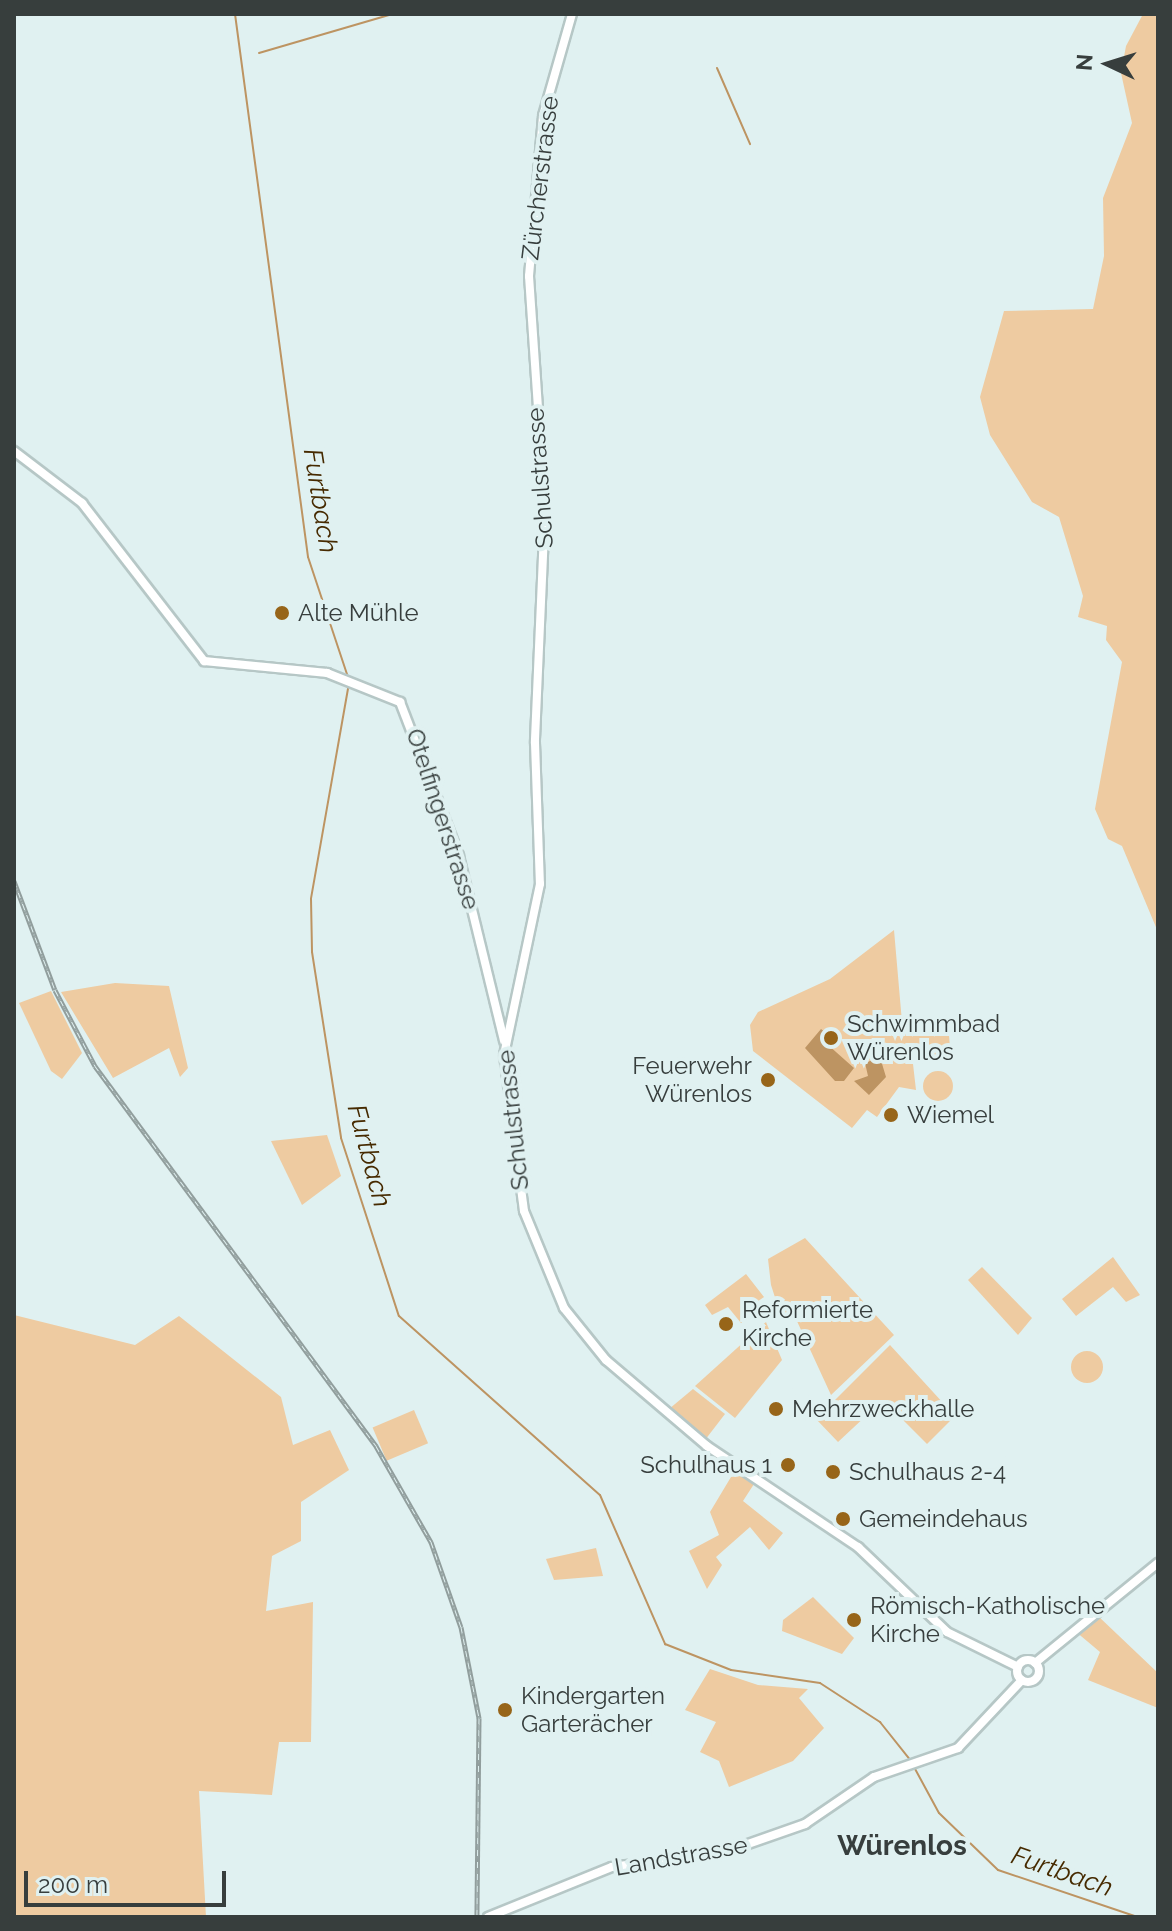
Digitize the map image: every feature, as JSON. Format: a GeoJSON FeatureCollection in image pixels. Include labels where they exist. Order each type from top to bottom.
{"type":"FeatureCollection","features":[{"type":"Feature","properties":{"kind":"street","name":"Zürcherstrasse"},"geometry":{"type":"LineString","coordinates":[[529,345],[541,133],[572,14]]}},
{"type":"Feature","properties":{"kind":"street","name":"Schulstrasse"},"geometry":{"type":"LineString","coordinates":[[529,345],[545,510],[535,735],[540,884],[504,1041],[511,1145],[526,1219],[547,1276],[589,1342],[707,1446],[858,1547],[947,1632],[1018,1667]]}},
{"type":"Feature","properties":{"kind":"street","name":"Otelfingerstrasse"},"geometry":{"type":"LineString","coordinates":[[14,451],[82,503],[204,661],[343,678],[397,698],[418,735],[468,887],[504,1041]]}},
{"type":"Feature","properties":{"kind":"street"},"geometry":{"type":"LineString","coordinates":[[1022,1680],[1018,1667],[1035,1663],[1158,1563]]}},
{"type":"Feature","properties":{"kind":"street","name":"Landstrasse"},"geometry":{"type":"LineString","coordinates":[[488,1917],[612,1867],[749,1846],[805,1824],[874,1777],[958,1748],[1022,1680],[1036,1679],[1035,1663]]}},
{"type":"Feature","properties":{"kind":"shaded area"},"geometry":{"type":"Polygon","coordinates":[[[1143,14],[1158,14],[1158,932],[1122,846],[1108,839],[1095,809],[1122,662],[1106,640],[1107,626],[1078,617],[1083,596],[1059,517],[1032,502],[990,435],[980,397],[1004,311],[1093,309],[1104,256],[1103,198],[1132,123],[1121,73],[1126,46],[1143,14]]]}},
{"type":"Feature","properties":{"kind":"shaded area","name":"Schwimmbad Würenlos"},"geometry":{"type":"Polygon","coordinates":[[[894,930],[902,1022],[948,1023],[951,1060],[913,1064],[916,1090],[899,1087],[877,1117],[867,1110],[852,1128],[753,1051],[750,1025],[758,1012],[830,979],[894,930]]]}},
{"type":"Feature","properties":{"kind":"shaded area"},"geometry":{"type":"Polygon","coordinates":[[[115,983],[169,986],[188,1068],[180,1077],[169,1048],[113,1078],[61,992],[115,983]]]}},
{"type":"Feature","properties":{"kind":"shaded area"},"geometry":{"type":"Polygon","coordinates":[[[51,991],[82,1053],[62,1079],[51,1071],[19,1003],[51,991]]]}},
{"type":"Feature","properties":{"kind":"shaded area"},"geometry":{"type":"Polygon","coordinates":[[[821,1029],[831,1037],[827,1044],[854,1068],[844,1081],[835,1081],[805,1048],[821,1029]]]}},
{"type":"Feature","properties":{"kind":"shaded area"},"geometry":{"type":"Polygon","coordinates":[[[880,1057],[886,1077],[869,1095],[854,1081],[868,1076],[865,1063],[880,1057]]]}},
{"type":"Feature","properties":{"kind":"shaded area"},"geometry":{"type":"Polygon","coordinates":[[[938,1071],[948,1076],[953,1086],[948,1096],[938,1101],[928,1096],[923,1086],[928,1076],[938,1071]]]}},
{"type":"Feature","properties":{"kind":"shaded area"},"geometry":{"type":"Polygon","coordinates":[[[327,1135],[341,1176],[302,1205],[271,1141],[327,1135]]]}},
{"type":"Feature","properties":{"kind":"shaded area"},"geometry":{"type":"Polygon","coordinates":[[[805,1238],[894,1335],[831,1395],[796,1319],[781,1316],[771,1285],[768,1259],[805,1238]]]}},
{"type":"Feature","properties":{"kind":"shaded area"},"geometry":{"type":"Polygon","coordinates":[[[1113,1257],[1140,1295],[1126,1302],[1113,1287],[1076,1316],[1062,1299],[1113,1257]]]}},
{"type":"Feature","properties":{"kind":"shaded area"},"geometry":{"type":"Polygon","coordinates":[[[982,1267],[1032,1318],[1018,1335],[968,1280],[982,1267]]]}},
{"type":"Feature","properties":{"kind":"shaded area"},"geometry":{"type":"Polygon","coordinates":[[[746,1274],[764,1297],[751,1306],[755,1312],[741,1323],[728,1307],[712,1315],[705,1305],[746,1274]]]}},
{"type":"Feature","properties":{"kind":"shaded area"},"geometry":{"type":"Polygon","coordinates":[[[14,1315],[135,1345],[179,1316],[281,1397],[293,1445],[330,1430],[349,1470],[301,1502],[301,1541],[272,1556],[266,1611],[313,1602],[311,1742],[279,1742],[272,1795],[199,1791],[206,1917],[14,1917],[14,1315]]]}},
{"type":"Feature","properties":{"kind":"shaded area"},"geometry":{"type":"Polygon","coordinates":[[[766,1322],[782,1360],[735,1418],[695,1386],[766,1322]]]}},
{"type":"Feature","properties":{"kind":"shaded area"},"geometry":{"type":"Polygon","coordinates":[[[890,1345],[955,1416],[927,1444],[883,1400],[838,1442],[816,1419],[890,1345]]]}},
{"type":"Feature","properties":{"kind":"shaded area"},"geometry":{"type":"Polygon","coordinates":[[[1087,1351],[1098,1356],[1103,1367],[1098,1378],[1087,1383],[1076,1378],[1071,1367],[1076,1356],[1087,1351]]]}},
{"type":"Feature","properties":{"kind":"shaded area"},"geometry":{"type":"Polygon","coordinates":[[[693,1389],[725,1414],[705,1440],[669,1409],[693,1389]]]}},
{"type":"Feature","properties":{"kind":"shaded area"},"geometry":{"type":"Polygon","coordinates":[[[414,1410],[428,1443],[387,1461],[373,1428],[414,1410]]]}},
{"type":"Feature","properties":{"kind":"shaded area"},"geometry":{"type":"Polygon","coordinates":[[[734,1472],[754,1484],[743,1501],[783,1533],[769,1550],[750,1527],[716,1557],[722,1565],[707,1589],[689,1551],[719,1535],[710,1512],[734,1472]]]}},
{"type":"Feature","properties":{"kind":"shaded area"},"geometry":{"type":"Polygon","coordinates":[[[596,1548],[603,1576],[554,1580],[546,1559],[596,1548]]]}},
{"type":"Feature","properties":{"kind":"shaded area"},"geometry":{"type":"Polygon","coordinates":[[[813,1597],[854,1638],[842,1654],[782,1631],[783,1620],[813,1597]]]}},
{"type":"Feature","properties":{"kind":"shaded area"},"geometry":{"type":"Polygon","coordinates":[[[1097,1615],[1158,1673],[1158,1708],[1088,1680],[1100,1652],[1075,1631],[1097,1615]]]}},
{"type":"Feature","properties":{"kind":"shaded area"},"geometry":{"type":"Polygon","coordinates":[[[710,1669],[758,1685],[808,1689],[799,1698],[824,1728],[793,1761],[729,1787],[719,1761],[700,1752],[716,1722],[685,1710],[710,1669]]]}},
{"type":"Feature","properties":{"kind":"waterway","name":"Furtbach"},"geometry":{"type":"LineString","coordinates":[[235,14],[308,557],[348,677]]}},
{"type":"Feature","properties":{"kind":"waterway"},"geometry":{"type":"LineString","coordinates":[[259,53],[392,14]]}},
{"type":"Feature","properties":{"kind":"waterway"},"geometry":{"type":"LineString","coordinates":[[717,68],[750,144]]}},
{"type":"Feature","properties":{"kind":"waterway","name":"Furtbach"},"geometry":{"type":"LineString","coordinates":[[349,683],[311,899],[312,952],[341,1138],[399,1316],[600,1495],[665,1644],[731,1670],[820,1683],[880,1722],[911,1761]]}},
{"type":"Feature","properties":{"kind":"waterway","name":"Furtbach"},"geometry":{"type":"LineString","coordinates":[[914,1767],[939,1813],[998,1870],[1138,1917]]}},
{"type":"Feature","properties":{"kind":"railway"},"geometry":{"type":"LineString","coordinates":[[14,881],[55,990],[95,1066],[376,1446],[431,1542],[461,1627],[479,1718],[477,1917]]}},
{"type":"Feature","properties":{"kind":"place","name":"Alte Mühle"},"geometry":{"type":"Point","coordinates":[282,613]}},
{"type":"Feature","properties":{"kind":"place","name":"Schwimmbad Würenlos"},"geometry":{"type":"Point","coordinates":[831,1038]}},
{"type":"Feature","properties":{"kind":"place","name":"Feuerwehr Würenlos"},"geometry":{"type":"Point","coordinates":[768,1080]}},
{"type":"Feature","properties":{"kind":"place","name":"Wiemel"},"geometry":{"type":"Point","coordinates":[891,1115]}},
{"type":"Feature","properties":{"kind":"place","name":"Reformierte Kirche"},"geometry":{"type":"Point","coordinates":[726,1324]}},
{"type":"Feature","properties":{"kind":"place","name":"Mehrzweckhalle"},"geometry":{"type":"Point","coordinates":[776,1409]}},
{"type":"Feature","properties":{"kind":"place","name":"Schulhaus 1"},"geometry":{"type":"Point","coordinates":[788,1465]}},
{"type":"Feature","properties":{"kind":"place","name":"Schulhaus 2-4"},"geometry":{"type":"Point","coordinates":[833,1472]}},
{"type":"Feature","properties":{"kind":"place","name":"Gemeindehaus"},"geometry":{"type":"Point","coordinates":[843,1519]}},
{"type":"Feature","properties":{"kind":"place","name":"Römisch-Katholische Kirche"},"geometry":{"type":"Point","coordinates":[854,1620]}},
{"type":"Feature","properties":{"kind":"place","name":"Kindergarten Garterächer"},"geometry":{"type":"Point","coordinates":[505,1710]}},
{"type":"Feature","properties":{"kind":"district","name":"Würenlos"},"geometry":{"type":"Point","coordinates":[902,1846]}}]}
